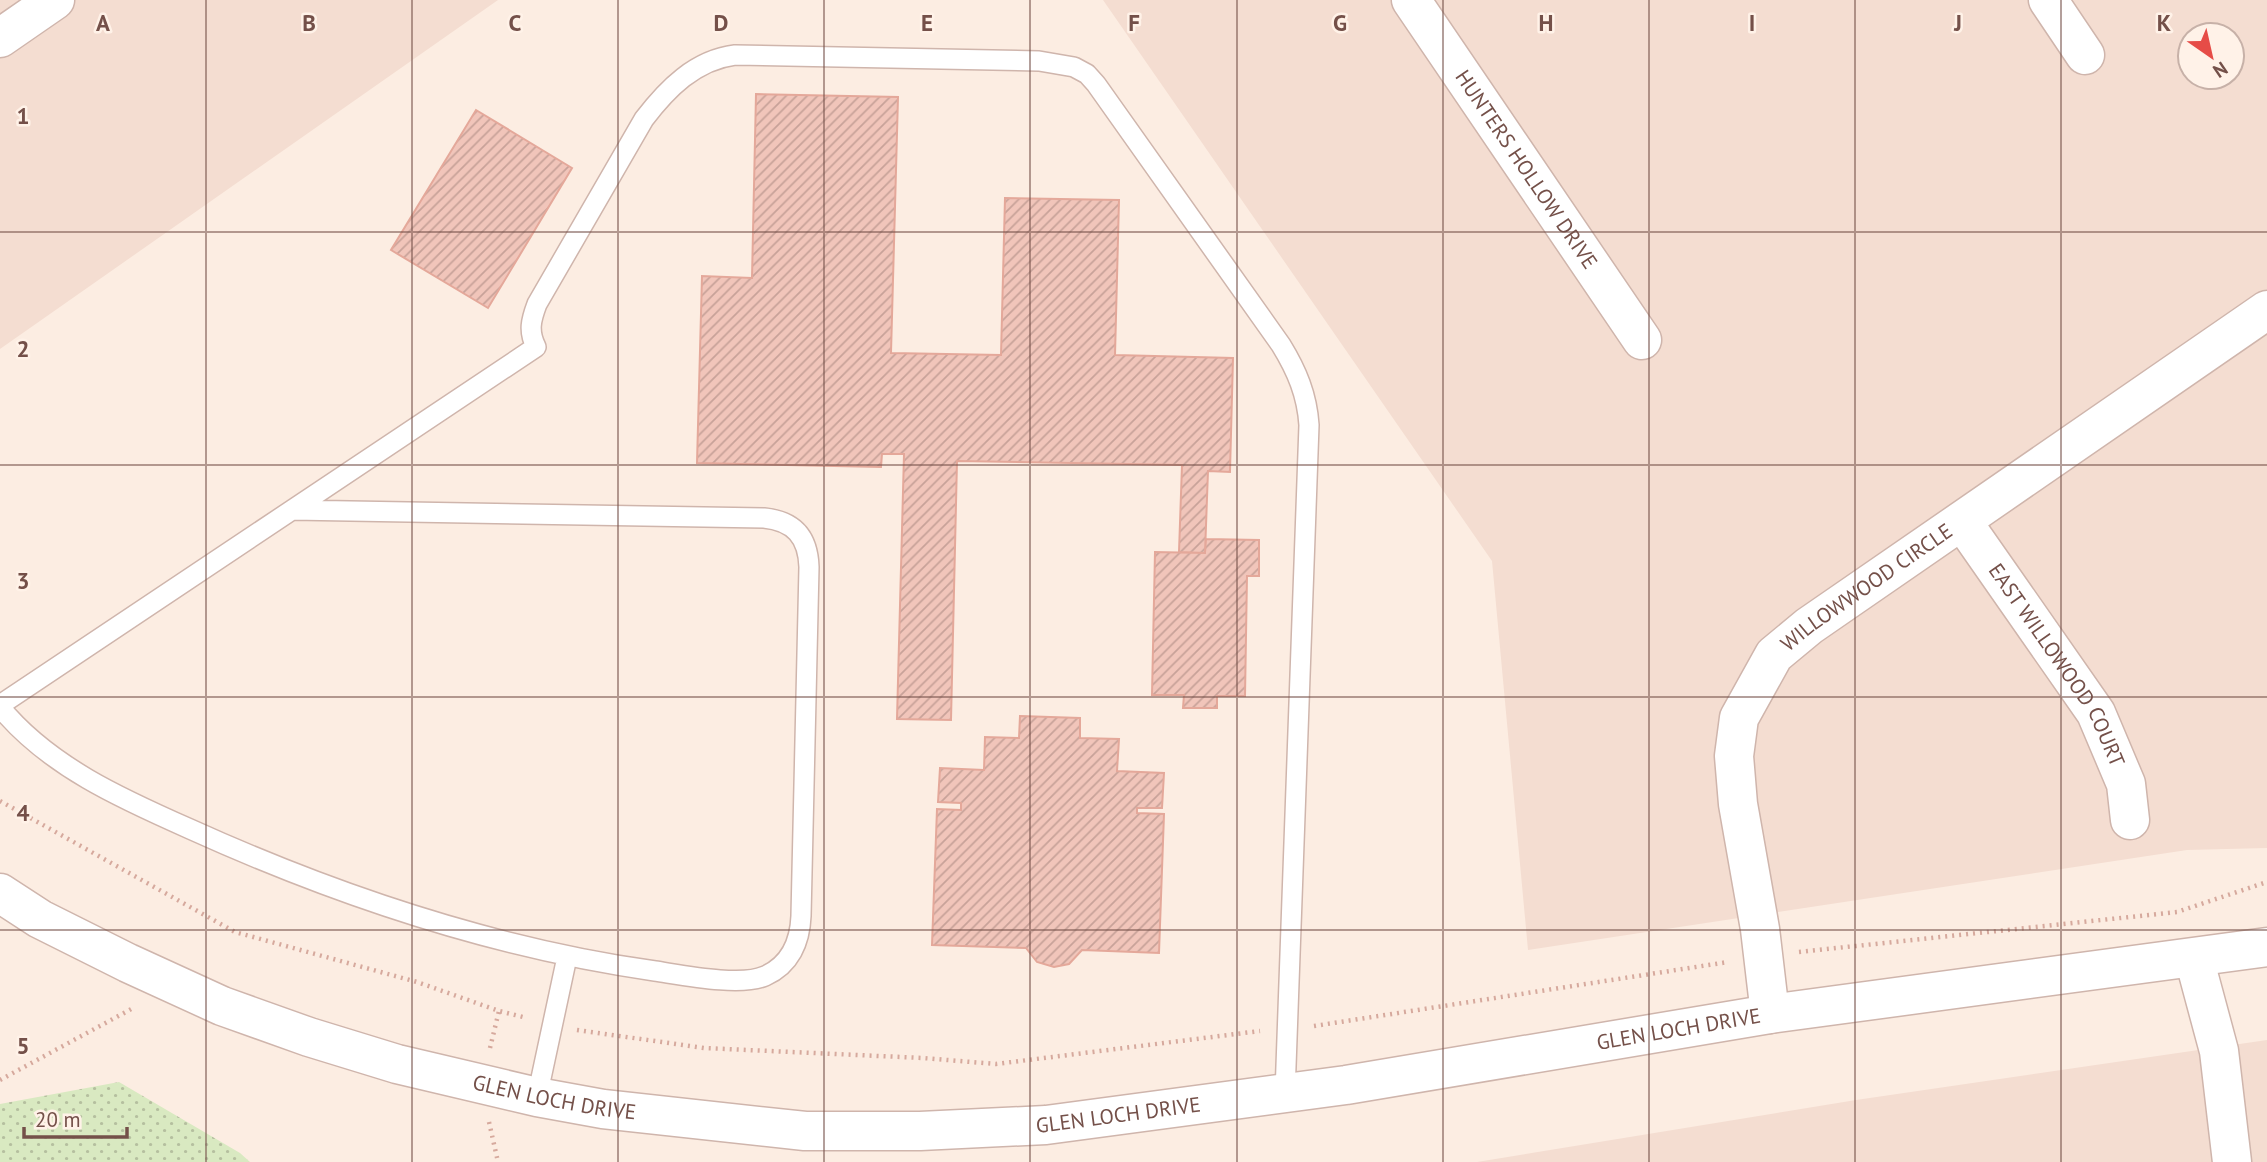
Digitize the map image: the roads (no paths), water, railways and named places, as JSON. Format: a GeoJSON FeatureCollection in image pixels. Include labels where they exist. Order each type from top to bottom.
{"type":"FeatureCollection","features":[{"type":"Feature","properties":{"kind":"street"},"geometry":{"type":"LineString","coordinates":[[0,38],[55,0]]}},
{"type":"Feature","properties":{"kind":"street","name":"HUNTERS HOLLOW DRIVE"},"geometry":{"type":"LineString","coordinates":[[1411,0],[1642,340]]}},
{"type":"Feature","properties":{"kind":"street"},"geometry":{"type":"LineString","coordinates":[[2048,0],[2085,55]]}},
{"type":"Feature","properties":{"kind":"street","name":"WILLOWWOOD CIRCLE"},"geometry":{"type":"LineString","coordinates":[[1770,1014],[1738,804],[1734,756],[1739,718],[1774,655],[1809,626],[2267,310]]}},
{"type":"Feature","properties":{"kind":"street","name":"EAST WILLOWOOD COURT"},"geometry":{"type":"LineString","coordinates":[[1962,521],[2096,713],[2126,784],[2130,820]]}},
{"type":"Feature","properties":{"kind":"street","name":"GLEN LOCH DRIVE"},"geometry":{"type":"LineString","coordinates":[[0,894],[40,919],[222,1006],[397,1064],[537,1097],[603,1109],[805,1131],[920,1131],[1046,1125],[1285,1094],[1770,1014],[2267,947]]}},
{"type":"Feature","properties":{"kind":"street"},"geometry":{"type":"LineString","coordinates":[[2194,958],[2219,1051],[2232,1162]]}},
{"type":"Feature","properties":{"kind":"lane"},"geometry":{"type":"LineString","coordinates":[[292,510],[764,519],[786,523],[807,547],[809,567],[801,929],[798,941],[786,961],[765,976],[742,980],[677,974],[567,957],[415,916],[321,885],[163,817],[95,783],[36,744],[15,726],[0,706],[292,510],[536,347],[530,333],[530,324],[537,304],[644,119],[674,84],[691,71],[708,62],[735,55],[1025,60],[1073,67],[1087,74],[1198,225],[1281,345],[1305,393],[1309,425],[1285,1094]]}},
{"type":"Feature","properties":{"kind":"lane"},"geometry":{"type":"LineString","coordinates":[[537,1097],[567,957]]}}]}
